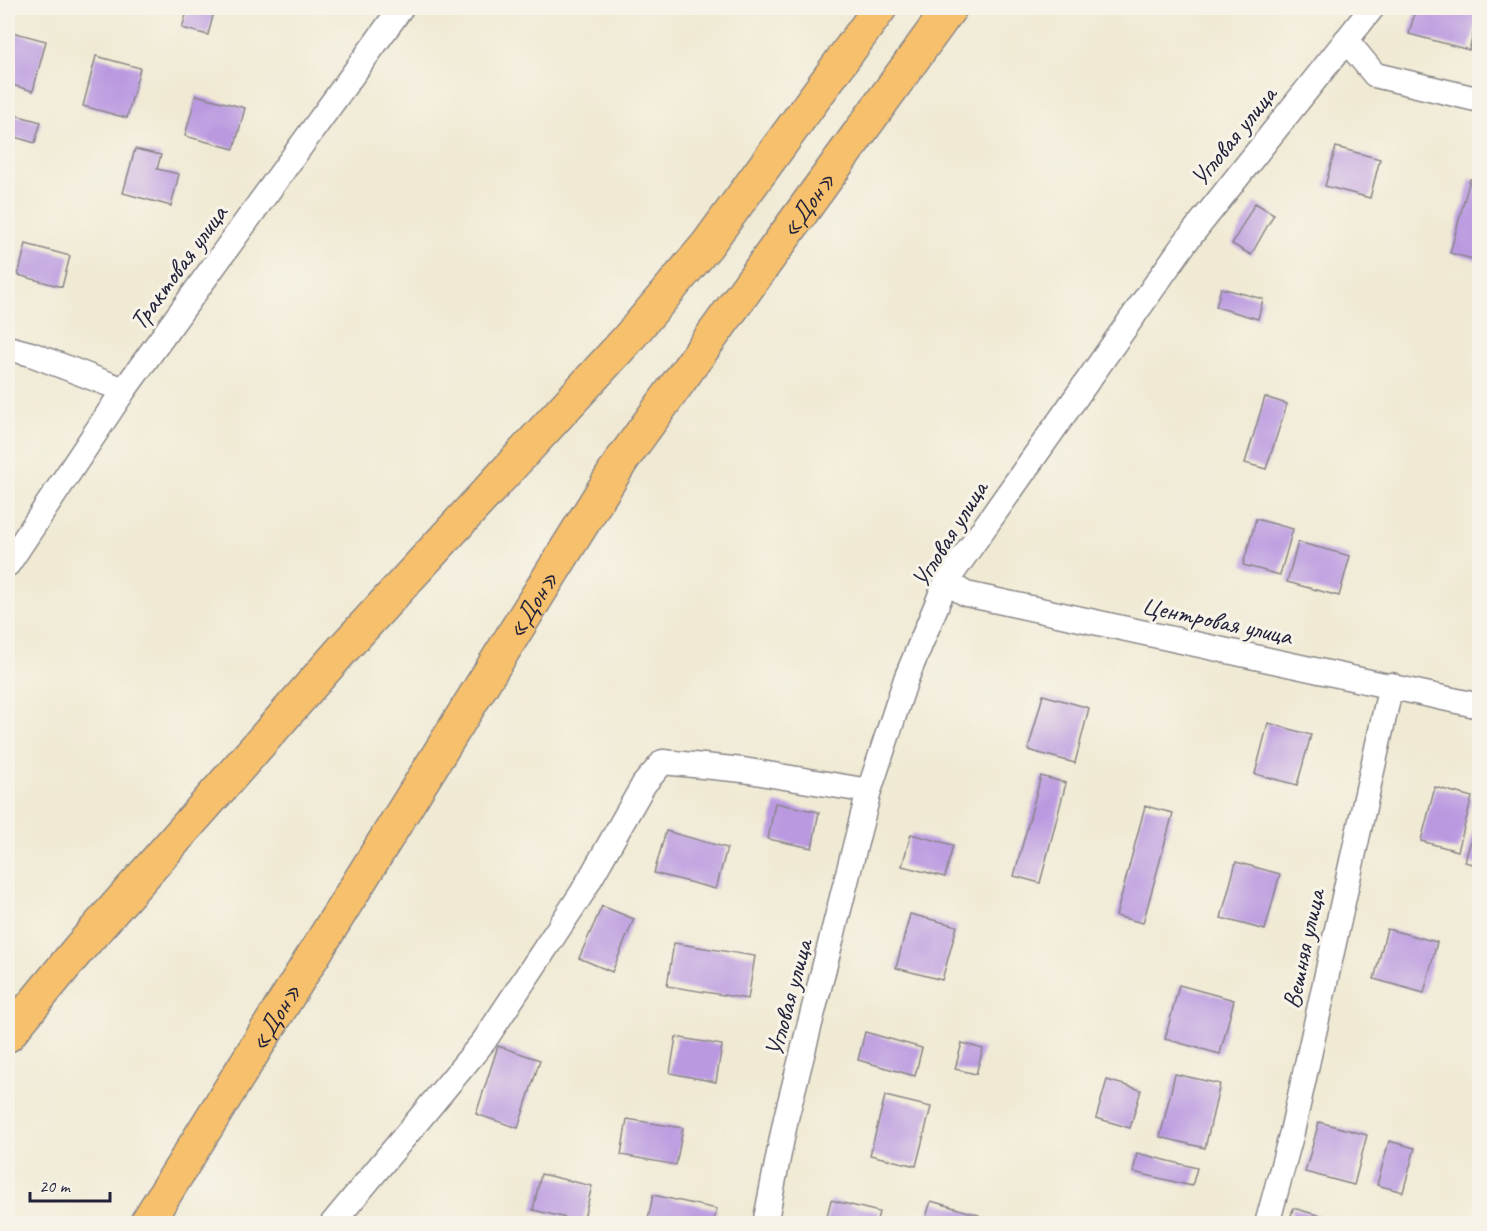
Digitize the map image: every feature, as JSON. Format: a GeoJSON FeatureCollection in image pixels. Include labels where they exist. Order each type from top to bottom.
{"type":"FeatureCollection","features":[{"type":"Feature","properties":{"kind":"highway"},"geometry":{"type":"LineString","coordinates":[[8,1035],[77,951],[343,649],[625,342],[707,245],[880,8]]}},
{"type":"Feature","properties":{"kind":"highway","name":"«Дон»"},"geometry":{"type":"LineString","coordinates":[[146,1224],[622,460],[950,8]]}},
{"type":"Feature","properties":{"kind":"street","name":"Трактовая улица"},"geometry":{"type":"LineString","coordinates":[[8,564],[124,390],[401,8]]}},
{"type":"Feature","properties":{"kind":"street","name":"Угловая улица"},"geometry":{"type":"LineString","coordinates":[[765,1224],[786,1118],[869,791],[906,679],[946,582],[1184,244],[1372,8]]}},
{"type":"Feature","properties":{"kind":"street"},"geometry":{"type":"LineString","coordinates":[[1346,40],[1375,75],[1479,100]]}},
{"type":"Feature","properties":{"kind":"street"},"geometry":{"type":"LineString","coordinates":[[8,348],[31,354],[124,390]]}},
{"type":"Feature","properties":{"kind":"street","name":"Центровая улица"},"geometry":{"type":"LineString","coordinates":[[946,582],[966,594],[1479,706]]}},
{"type":"Feature","properties":{"kind":"street","name":"Вешняя улица"},"geometry":{"type":"LineString","coordinates":[[1267,1224],[1292,1132],[1390,685]]}},
{"type":"Feature","properties":{"kind":"street"},"geometry":{"type":"LineString","coordinates":[[332,1224],[484,1041],[582,893],[644,784],[663,762],[743,770],[869,791]]}},
{"type":"Feature","properties":{"kind":"building"},"geometry":{"type":"Polygon","coordinates":[[[177,8],[215,8],[208,35],[182,28],[187,12],[177,8]]]}},
{"type":"Feature","properties":{"kind":"building"},"geometry":{"type":"Polygon","coordinates":[[[1416,8],[1480,8],[1469,50],[1409,34],[1416,8]]]}},
{"type":"Feature","properties":{"kind":"building"},"geometry":{"type":"Polygon","coordinates":[[[8,31],[46,41],[33,91],[8,84],[8,31]]]}},
{"type":"Feature","properties":{"kind":"building"},"geometry":{"type":"Polygon","coordinates":[[[96,56],[140,68],[127,118],[83,106],[96,56]]]}},
{"type":"Feature","properties":{"kind":"building"},"geometry":{"type":"Polygon","coordinates":[[[196,95],[245,108],[234,149],[185,136],[196,95]]]}},
{"type":"Feature","properties":{"kind":"building"},"geometry":{"type":"Polygon","coordinates":[[[8,113],[41,122],[35,143],[8,135],[8,113]]]}},
{"type":"Feature","properties":{"kind":"building"},"geometry":{"type":"Polygon","coordinates":[[[1336,147],[1380,159],[1370,198],[1325,186],[1336,147]]]}},
{"type":"Feature","properties":{"kind":"building"},"geometry":{"type":"Polygon","coordinates":[[[135,149],[161,155],[157,169],[179,174],[171,206],[123,193],[135,149]]]}},
{"type":"Feature","properties":{"kind":"building"},"geometry":{"type":"Polygon","coordinates":[[[1470,179],[1480,181],[1480,261],[1450,253],[1470,179]]]}},
{"type":"Feature","properties":{"kind":"building"},"geometry":{"type":"Polygon","coordinates":[[[1255,203],[1274,214],[1251,255],[1232,244],[1255,203]]]}},
{"type":"Feature","properties":{"kind":"building"},"geometry":{"type":"Polygon","coordinates":[[[26,244],[70,256],[62,287],[18,275],[26,244]]]}},
{"type":"Feature","properties":{"kind":"building"},"geometry":{"type":"Polygon","coordinates":[[[1221,288],[1263,299],[1258,319],[1216,307],[1221,288]]]}},
{"type":"Feature","properties":{"kind":"building"},"geometry":{"type":"Polygon","coordinates":[[[1265,397],[1287,404],[1266,469],[1245,463],[1265,397]]]}},
{"type":"Feature","properties":{"kind":"building"},"geometry":{"type":"Polygon","coordinates":[[[1256,519],[1293,529],[1280,575],[1243,565],[1256,519]]]}},
{"type":"Feature","properties":{"kind":"building"},"geometry":{"type":"Polygon","coordinates":[[[1298,542],[1350,556],[1339,596],[1287,582],[1298,542]]]}},
{"type":"Feature","properties":{"kind":"building"},"geometry":{"type":"Polygon","coordinates":[[[1043,695],[1089,708],[1075,763],[1028,750],[1043,695]]]}},
{"type":"Feature","properties":{"kind":"building"},"geometry":{"type":"Polygon","coordinates":[[[1268,723],[1311,735],[1297,785],[1255,774],[1268,723]]]}},
{"type":"Feature","properties":{"kind":"building"},"geometry":{"type":"Polygon","coordinates":[[[1041,776],[1066,783],[1040,883],[1014,876],[1041,776]]]}},
{"type":"Feature","properties":{"kind":"building"},"geometry":{"type":"Polygon","coordinates":[[[1435,787],[1472,797],[1458,851],[1421,841],[1435,787]]]}},
{"type":"Feature","properties":{"kind":"building"},"geometry":{"type":"Polygon","coordinates":[[[775,803],[819,812],[812,848],[768,839],[775,803]]]}},
{"type":"Feature","properties":{"kind":"building"},"geometry":{"type":"Polygon","coordinates":[[[1145,806],[1173,813],[1143,923],[1116,916],[1145,806]]]}},
{"type":"Feature","properties":{"kind":"building"},"geometry":{"type":"Polygon","coordinates":[[[1477,817],[1480,818],[1480,866],[1465,862],[1477,817]]]}},
{"type":"Feature","properties":{"kind":"building"},"geometry":{"type":"Polygon","coordinates":[[[666,831],[727,848],[716,889],[654,873],[666,831]]]}},
{"type":"Feature","properties":{"kind":"building"},"geometry":{"type":"Polygon","coordinates":[[[911,834],[953,845],[945,877],[902,866],[911,834]]]}},
{"type":"Feature","properties":{"kind":"building"},"geometry":{"type":"Polygon","coordinates":[[[1236,862],[1280,874],[1265,930],[1221,918],[1236,862]]]}},
{"type":"Feature","properties":{"kind":"building"},"geometry":{"type":"Polygon","coordinates":[[[602,906],[634,919],[612,972],[579,958],[602,906]]]}},
{"type":"Feature","properties":{"kind":"building"},"geometry":{"type":"Polygon","coordinates":[[[910,914],[957,926],[942,980],[896,968],[910,914]]]}},
{"type":"Feature","properties":{"kind":"building"},"geometry":{"type":"Polygon","coordinates":[[[1387,929],[1437,942],[1424,993],[1374,979],[1387,929]]]}},
{"type":"Feature","properties":{"kind":"building"},"geometry":{"type":"Polygon","coordinates":[[[674,943],[755,956],[748,999],[667,986],[674,943]]]}},
{"type":"Feature","properties":{"kind":"building"},"geometry":{"type":"Polygon","coordinates":[[[1179,985],[1234,1000],[1220,1054],[1165,1039],[1179,985]]]}},
{"type":"Feature","properties":{"kind":"building"},"geometry":{"type":"Polygon","coordinates":[[[865,1032],[922,1048],[915,1076],[858,1060],[865,1032]]]}},
{"type":"Feature","properties":{"kind":"building"},"geometry":{"type":"Polygon","coordinates":[[[676,1037],[722,1045],[716,1082],[670,1073],[676,1037]]]}},
{"type":"Feature","properties":{"kind":"building"},"geometry":{"type":"Polygon","coordinates":[[[962,1043],[983,1049],[976,1074],[955,1069],[962,1043]]]}},
{"type":"Feature","properties":{"kind":"building"},"geometry":{"type":"Polygon","coordinates":[[[498,1046],[540,1060],[518,1128],[476,1114],[498,1046]]]}},
{"type":"Feature","properties":{"kind":"building"},"geometry":{"type":"Polygon","coordinates":[[[1175,1074],[1220,1084],[1205,1148],[1160,1137],[1175,1074]]]}},
{"type":"Feature","properties":{"kind":"building"},"geometry":{"type":"Polygon","coordinates":[[[1107,1080],[1141,1090],[1130,1128],[1096,1118],[1107,1080]]]}},
{"type":"Feature","properties":{"kind":"building"},"geometry":{"type":"Polygon","coordinates":[[[885,1096],[931,1107],[916,1166],[870,1155],[885,1096]]]}},
{"type":"Feature","properties":{"kind":"building"},"geometry":{"type":"Polygon","coordinates":[[[627,1119],[683,1128],[676,1165],[621,1155],[627,1119]]]}},
{"type":"Feature","properties":{"kind":"building"},"geometry":{"type":"Polygon","coordinates":[[[1319,1122],[1367,1135],[1354,1185],[1305,1172],[1319,1122]]]}},
{"type":"Feature","properties":{"kind":"building"},"geometry":{"type":"Polygon","coordinates":[[[1389,1141],[1415,1148],[1403,1192],[1377,1185],[1389,1141]]]}},
{"type":"Feature","properties":{"kind":"building"},"geometry":{"type":"Polygon","coordinates":[[[1137,1153],[1197,1168],[1192,1186],[1133,1172],[1137,1153]]]}},
{"type":"Feature","properties":{"kind":"building"},"geometry":{"type":"Polygon","coordinates":[[[541,1174],[592,1186],[583,1222],[533,1210],[541,1174]]]}},
{"type":"Feature","properties":{"kind":"building"},"geometry":{"type":"Polygon","coordinates":[[[653,1195],[717,1209],[713,1224],[647,1224],[653,1195]]]}},
{"type":"Feature","properties":{"kind":"building"},"geometry":{"type":"Polygon","coordinates":[[[831,1200],[879,1212],[876,1224],[825,1224],[831,1200]]]}},
{"type":"Feature","properties":{"kind":"building"},"geometry":{"type":"Polygon","coordinates":[[[931,1201],[979,1215],[977,1224],[924,1224],[931,1201]]]}},
{"type":"Feature","properties":{"kind":"building"},"geometry":{"type":"Polygon","coordinates":[[[1293,1208],[1346,1223],[1346,1224],[1289,1224],[1293,1208]]]}}]}
